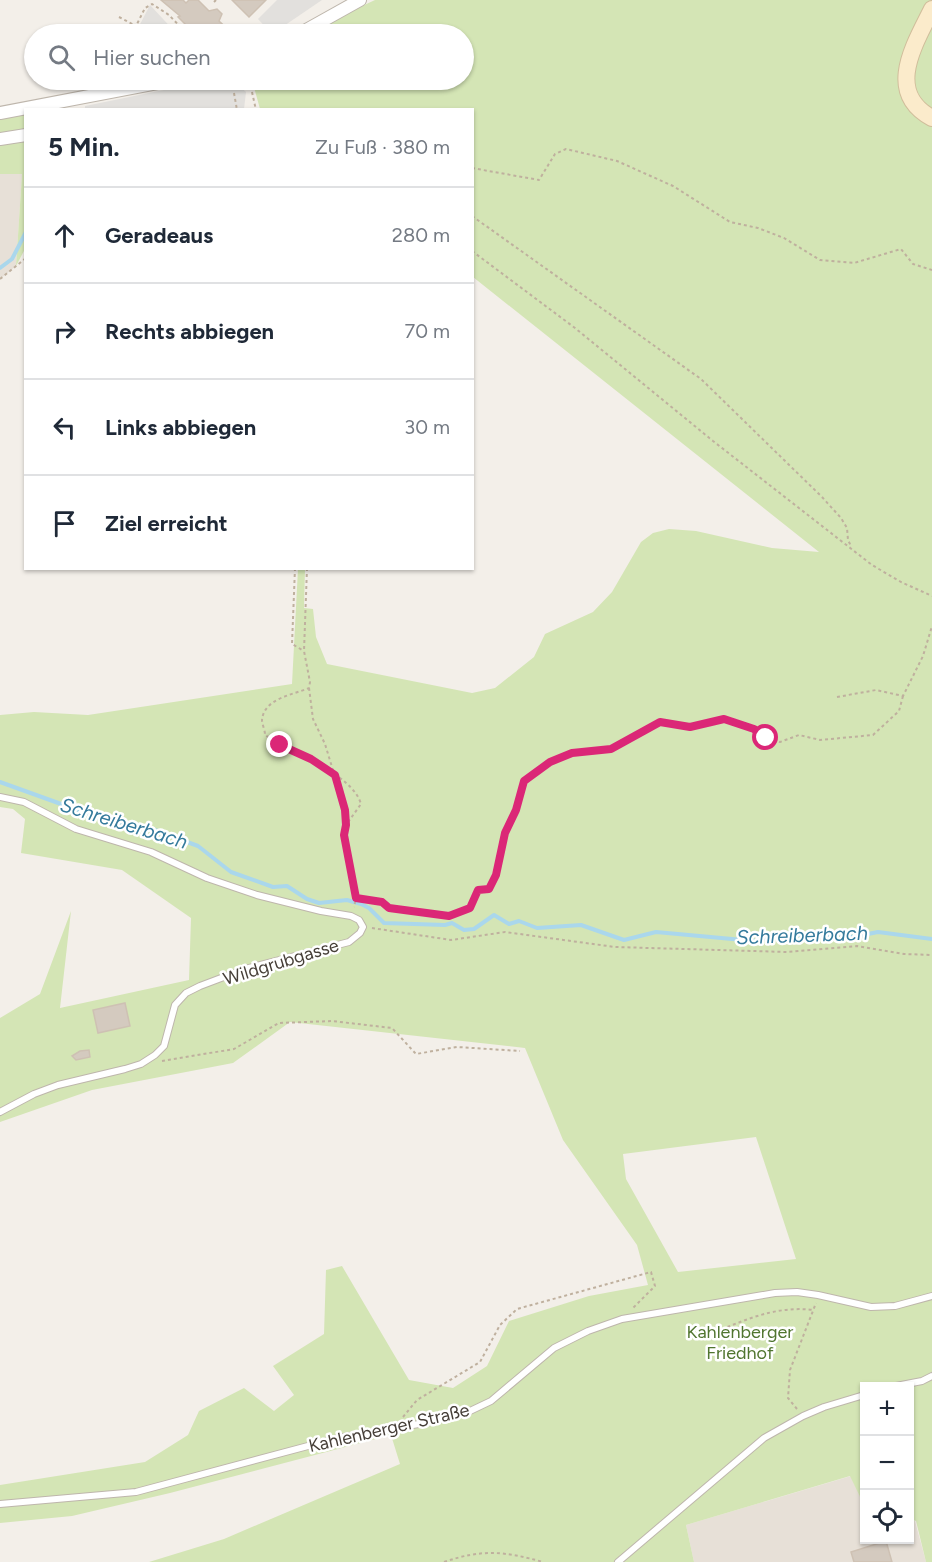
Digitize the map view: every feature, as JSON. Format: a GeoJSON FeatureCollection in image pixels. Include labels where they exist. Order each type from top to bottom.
{"type":"FeatureCollection","features":[{"type":"Feature","properties":{"kind":"street"},"geometry":{"type":"LineString","coordinates":[[317,24],[360,0]]}},
{"type":"Feature","properties":{"kind":"street"},"geometry":{"type":"LineString","coordinates":[[932,9],[911,53],[906,76],[912,100],[932,118]]}},
{"type":"Feature","properties":{"kind":"street"},"geometry":{"type":"LineString","coordinates":[[45,108],[72,105],[133,90]]}},
{"type":"Feature","properties":{"kind":"street"},"geometry":{"type":"LineString","coordinates":[[0,113],[24,110]]}},
{"type":"Feature","properties":{"kind":"street"},"geometry":{"type":"LineString","coordinates":[[0,139],[24,135]]}},
{"type":"Feature","properties":{"kind":"lane","name":"Wildgrubgasse"},"geometry":{"type":"LineString","coordinates":[[0,797],[24,802],[76,829],[151,852],[207,878],[257,895],[351,916],[363,927],[360,933],[349,942],[245,969],[186,993],[175,1005],[164,1046],[141,1064],[58,1085],[34,1094],[0,1112]]}},
{"type":"Feature","properties":{"kind":"lane","name":"Kahlenberger Straße"},"geometry":{"type":"LineString","coordinates":[[0,1504],[136,1492],[338,1438],[430,1422],[470,1411],[491,1401],[554,1348],[579,1335],[622,1319],[775,1293],[797,1292],[818,1295],[871,1307],[895,1306],[932,1296]]}},
{"type":"Feature","properties":{"kind":"lane"},"geometry":{"type":"LineString","coordinates":[[914,1383],[932,1376]]}},
{"type":"Feature","properties":{"kind":"lane"},"geometry":{"type":"LineString","coordinates":[[618,1562],[764,1438],[803,1416],[860,1396]]}},
{"type":"Feature","properties":{"kind":"path"},"geometry":{"type":"LineString","coordinates":[[137,24],[145,8],[152,4],[169,15],[178,24]]}},
{"type":"Feature","properties":{"kind":"path"},"geometry":{"type":"LineString","coordinates":[[119,17],[132,24]]}},
{"type":"Feature","properties":{"kind":"path"},"geometry":{"type":"LineString","coordinates":[[234,93],[237,108]]}},
{"type":"Feature","properties":{"kind":"path"},"geometry":{"type":"LineString","coordinates":[[252,93],[256,108]]}},
{"type":"Feature","properties":{"kind":"path"},"geometry":{"type":"LineString","coordinates":[[474,168],[539,180],[555,154],[566,149],[617,161],[636,169],[673,186],[730,222],[758,228],[784,238],[820,260],[854,263],[901,249],[913,264],[932,270]]}},
{"type":"Feature","properties":{"kind":"path"},"geometry":{"type":"LineString","coordinates":[[474,217],[700,379],[841,518],[847,528],[848,540],[852,549]]}},
{"type":"Feature","properties":{"kind":"path"},"geometry":{"type":"LineString","coordinates":[[474,252],[575,328],[712,441],[872,565],[932,596]]}},
{"type":"Feature","properties":{"kind":"path"},"geometry":{"type":"LineString","coordinates":[[0,279],[24,260]]}},
{"type":"Feature","properties":{"kind":"path"},"geometry":{"type":"LineString","coordinates":[[295,570],[292,644],[304,651]]}},
{"type":"Feature","properties":{"kind":"path"},"geometry":{"type":"LineString","coordinates":[[307,570],[304,651],[314,719],[326,744],[345,810],[344,835],[356,898],[353,911]]}},
{"type":"Feature","properties":{"kind":"path"},"geometry":{"type":"LineString","coordinates":[[356,898],[382,902],[389,908],[449,916],[470,908],[478,890],[489,889],[496,875],[505,833],[516,810],[524,781],[550,762],[572,753],[611,749],[660,722],[690,727],[724,719],[754,729],[766,738],[780,742],[799,735],[820,740],[873,735],[899,711],[903,696],[923,656],[932,626]]}},
{"type":"Feature","properties":{"kind":"path"},"geometry":{"type":"LineString","coordinates":[[309,688],[269,704],[262,719],[266,735],[280,745],[311,759],[357,792],[361,804],[346,825]]}},
{"type":"Feature","properties":{"kind":"path"},"geometry":{"type":"LineString","coordinates":[[837,697],[876,690],[903,696]]}},
{"type":"Feature","properties":{"kind":"path"},"geometry":{"type":"LineString","coordinates":[[363,927],[451,940],[505,932],[615,947],[787,952],[857,946],[904,954],[932,955]]}},
{"type":"Feature","properties":{"kind":"path"},"geometry":{"type":"LineString","coordinates":[[141,1064],[234,1049],[279,1023],[332,1021],[392,1028],[416,1054],[457,1047],[520,1051]]}},
{"type":"Feature","properties":{"kind":"path"},"geometry":{"type":"LineString","coordinates":[[395,1428],[417,1400],[480,1362],[500,1325],[517,1309],[651,1272],[655,1286],[622,1319]]}},
{"type":"Feature","properties":{"kind":"path"},"geometry":{"type":"LineString","coordinates":[[728,1337],[725,1328],[758,1315],[795,1309],[813,1310],[790,1370],[788,1398],[803,1416]]}},
{"type":"Feature","properties":{"kind":"path"},"geometry":{"type":"LineString","coordinates":[[444,1562],[469,1553],[492,1551],[543,1562]]}},
{"type":"Feature","properties":{"kind":"shaded area"},"geometry":{"type":"Polygon","coordinates":[[[277,0],[322,0],[287,24],[263,24],[258,19],[277,0]]]}},
{"type":"Feature","properties":{"kind":"shaded area"},"geometry":{"type":"Polygon","coordinates":[[[150,5],[168,24],[140,24],[150,5]]]}},
{"type":"Feature","properties":{"kind":"shaded area"},"geometry":{"type":"Polygon","coordinates":[[[164,90],[244,90],[246,92],[244,108],[85,108],[85,106],[164,90]]]}},
{"type":"Feature","properties":{"kind":"shaded area"},"geometry":{"type":"Polygon","coordinates":[[[0,174],[22,174],[16,266],[0,279],[0,174]]]}},
{"type":"Feature","properties":{"kind":"shaded area"},"geometry":{"type":"Polygon","coordinates":[[[851,1476],[860,1496],[860,1544],[914,1544],[914,1521],[926,1562],[694,1562],[686,1525],[851,1476]]]}},
{"type":"Feature","properties":{"kind":"green space","name":"Kahlenberger Friedhof"},"geometry":{"type":"Polygon","coordinates":[[[375,0],[932,0],[932,1562],[926,1562],[914,1520],[914,1382],[860,1382],[860,1497],[850,1476],[686,1525],[694,1562],[149,1562],[224,1539],[400,1464],[391,1435],[170,1493],[72,1516],[0,1523],[0,1485],[145,1462],[188,1435],[199,1411],[244,1388],[274,1411],[294,1395],[273,1366],[324,1334],[326,1270],[342,1266],[409,1380],[453,1388],[487,1366],[509,1321],[589,1296],[648,1285],[637,1245],[563,1140],[525,1048],[290,1022],[233,1063],[92,1090],[0,1122],[0,1018],[40,994],[71,911],[60,1008],[189,980],[191,918],[122,870],[21,853],[25,819],[13,809],[0,807],[0,715],[34,712],[88,715],[292,684],[298,570],[305,570],[304,608],[313,609],[316,637],[327,664],[472,693],[495,688],[534,657],[545,634],[593,612],[612,592],[641,542],[653,533],[669,529],[696,531],[772,548],[819,552],[474,278],[474,108],[260,108],[255,90],[474,90],[474,24],[328,24],[375,0]],[[756,1137],[623,1154],[626,1179],[678,1272],[796,1259],[756,1137]]]}},
{"type":"Feature","properties":{"kind":"green space"},"geometry":{"type":"Polygon","coordinates":[[[24,113],[24,130],[0,134],[0,118],[24,113]]]}},
{"type":"Feature","properties":{"kind":"green space"},"geometry":{"type":"Polygon","coordinates":[[[24,138],[24,251],[16,266],[22,174],[0,174],[0,143],[24,138]]]}},
{"type":"Feature","properties":{"kind":"building"},"geometry":{"type":"Polygon","coordinates":[[[161,0],[183,0],[186,3],[189,0],[198,0],[209,11],[217,9],[222,14],[219,21],[222,24],[185,24],[178,17],[180,16],[161,0]]]}},
{"type":"Feature","properties":{"kind":"building"},"geometry":{"type":"Polygon","coordinates":[[[232,0],[266,0],[249,17],[232,0]]]}},
{"type":"Feature","properties":{"kind":"building"},"geometry":{"type":"Polygon","coordinates":[[[125,1003],[130,1026],[98,1033],[93,1010],[125,1003]]]}},
{"type":"Feature","properties":{"kind":"building"},"geometry":{"type":"Polygon","coordinates":[[[89,1050],[90,1057],[76,1060],[72,1056],[80,1051],[89,1050]]]}},
{"type":"Feature","properties":{"kind":"building"},"geometry":{"type":"Polygon","coordinates":[[[876,1544],[887,1544],[892,1562],[854,1562],[851,1552],[876,1544]]]}},
{"type":"Feature","properties":{"kind":"waterway"},"geometry":{"type":"LineString","coordinates":[[0,268],[12,259],[24,236]]}},
{"type":"Feature","properties":{"kind":"waterway","name":"Schreiberbach"},"geometry":{"type":"LineString","coordinates":[[0,782],[100,818],[152,829],[198,846],[231,872],[273,887],[287,886],[307,899],[319,903],[347,900],[361,904],[369,908],[384,923],[445,925],[452,923],[464,930],[474,929],[494,915],[509,924],[519,921],[537,928],[581,925],[624,940],[656,932],[754,941],[789,933],[814,938],[838,933],[853,937],[878,932],[932,939]]}},
{"type":"Feature","properties":{"kind":"route"},"geometry":{"type":"LineString","coordinates":[[280,745],[311,759],[335,775],[345,810],[344,835],[356,898],[382,902],[389,908],[449,916],[470,908],[478,890],[489,889],[496,875],[505,833],[516,810],[524,781],[550,762],[572,753],[611,749],[660,722],[690,727],[724,719],[754,729],[766,738]]}}]}
